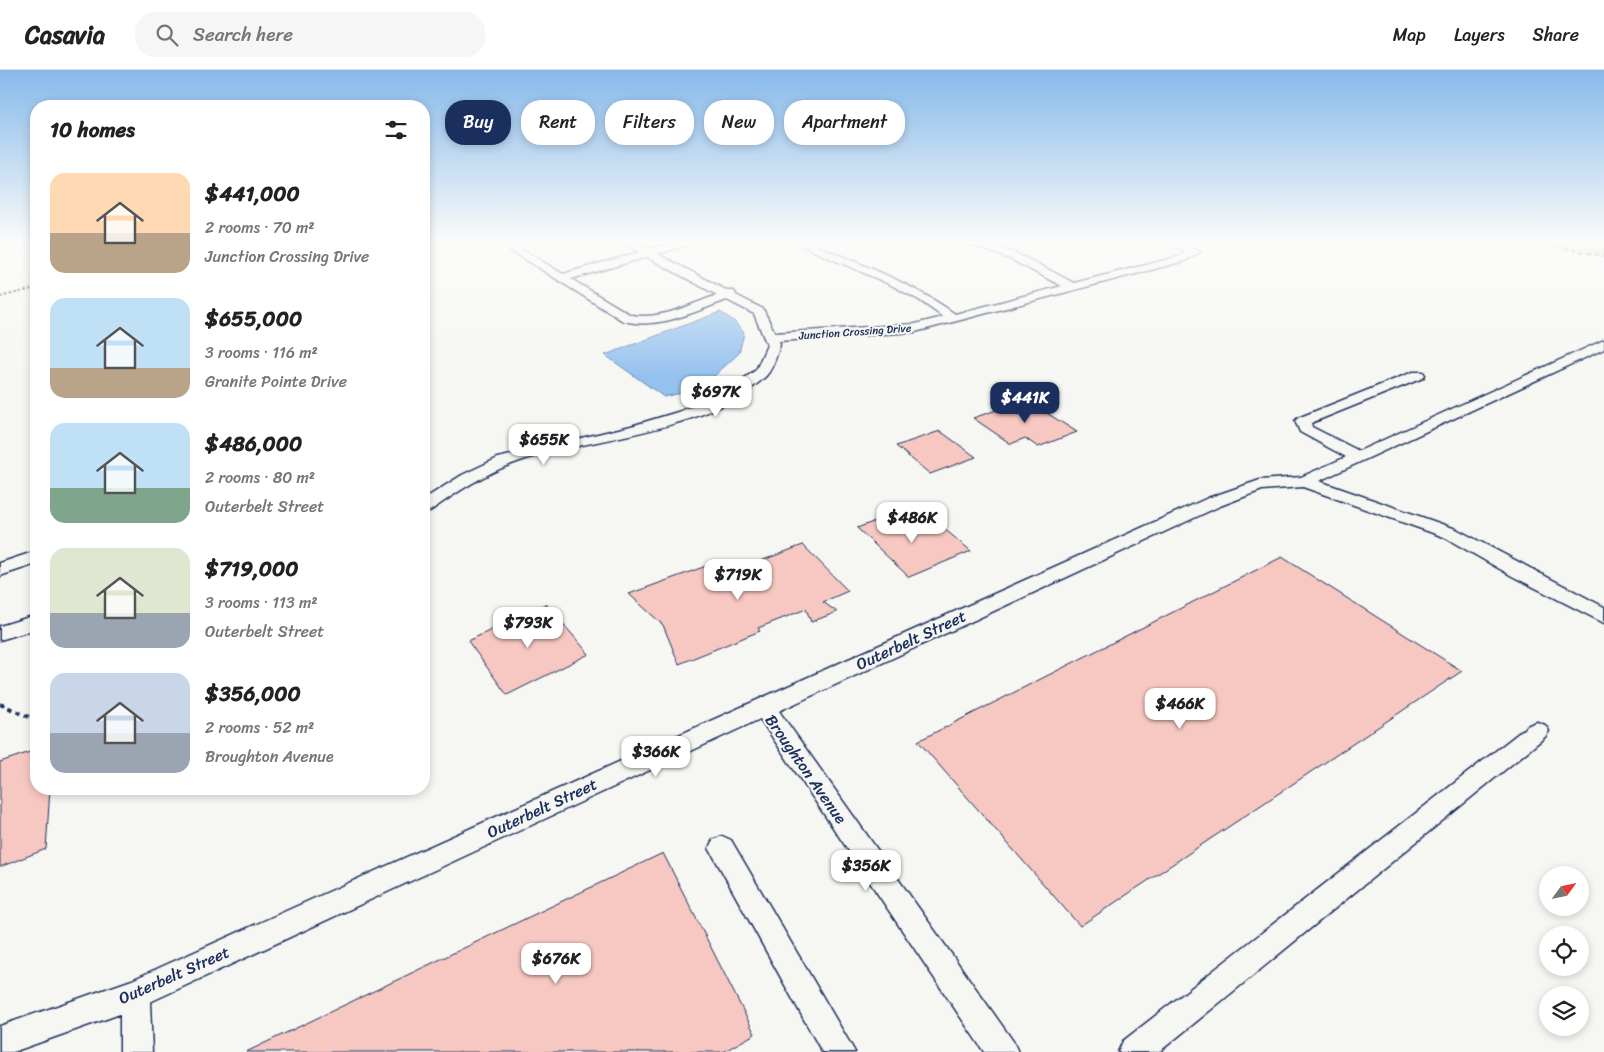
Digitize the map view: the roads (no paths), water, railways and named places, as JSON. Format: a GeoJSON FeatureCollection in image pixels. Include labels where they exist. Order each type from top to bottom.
{"type":"FeatureCollection","features":[{"type":"Feature","properties":{"kind":"street"},"geometry":{"type":"LineString","coordinates":[[576,287],[627,318],[638,321],[661,318],[730,294]]}},
{"type":"Feature","properties":{"kind":"street"},"geometry":{"type":"LineString","coordinates":[[430,503],[454,486],[497,464],[538,451],[645,429],[728,397],[755,380],[768,364],[774,350],[775,337],[770,324],[759,312],[716,287]]}},
{"type":"Feature","properties":{"kind":"street"},"geometry":{"type":"LineString","coordinates":[[903,287],[923,297],[954,319]]}},
{"type":"Feature","properties":{"kind":"street","name":"Junction Crossing Drive"},"geometry":{"type":"LineString","coordinates":[[775,337],[915,328],[1079,287]]}},
{"type":"Feature","properties":{"kind":"street"},"geometry":{"type":"LineString","coordinates":[[1304,482],[1604,344]]}},
{"type":"Feature","properties":{"kind":"street"},"geometry":{"type":"LineString","coordinates":[[1358,457],[1305,429],[1303,421],[1418,375]]}},
{"type":"Feature","properties":{"kind":"street"},"geometry":{"type":"LineString","coordinates":[[1304,482],[1450,533],[1519,572],[1604,616]]}},
{"type":"Feature","properties":{"kind":"street","name":"Outerbelt Street"},"geometry":{"type":"LineString","coordinates":[[0,1040],[135,994],[1214,502],[1260,485],[1304,482]]}},
{"type":"Feature","properties":{"kind":"street"},"geometry":{"type":"LineString","coordinates":[[0,570],[30,559]]}},
{"type":"Feature","properties":{"kind":"street"},"geometry":{"type":"LineString","coordinates":[[0,632],[30,624]]}},
{"type":"Feature","properties":{"kind":"street","name":"Broughton Avenue"},"geometry":{"type":"LineString","coordinates":[[764,707],[996,1050]]}},
{"type":"Feature","properties":{"kind":"street"},"geometry":{"type":"LineString","coordinates":[[1134,1052],[1537,730]]}},
{"type":"Feature","properties":{"kind":"street"},"geometry":{"type":"LineString","coordinates":[[722,848],[839,1052]]}},
{"type":"Feature","properties":{"kind":"street"},"geometry":{"type":"LineString","coordinates":[[135,994],[136,1052]]}},
{"type":"Feature","properties":{"kind":"water"},"geometry":{"type":"Polygon","coordinates":[[[720,312],[734,321],[744,333],[739,353],[711,379],[690,391],[664,397],[605,355],[720,312]]]}}]}
